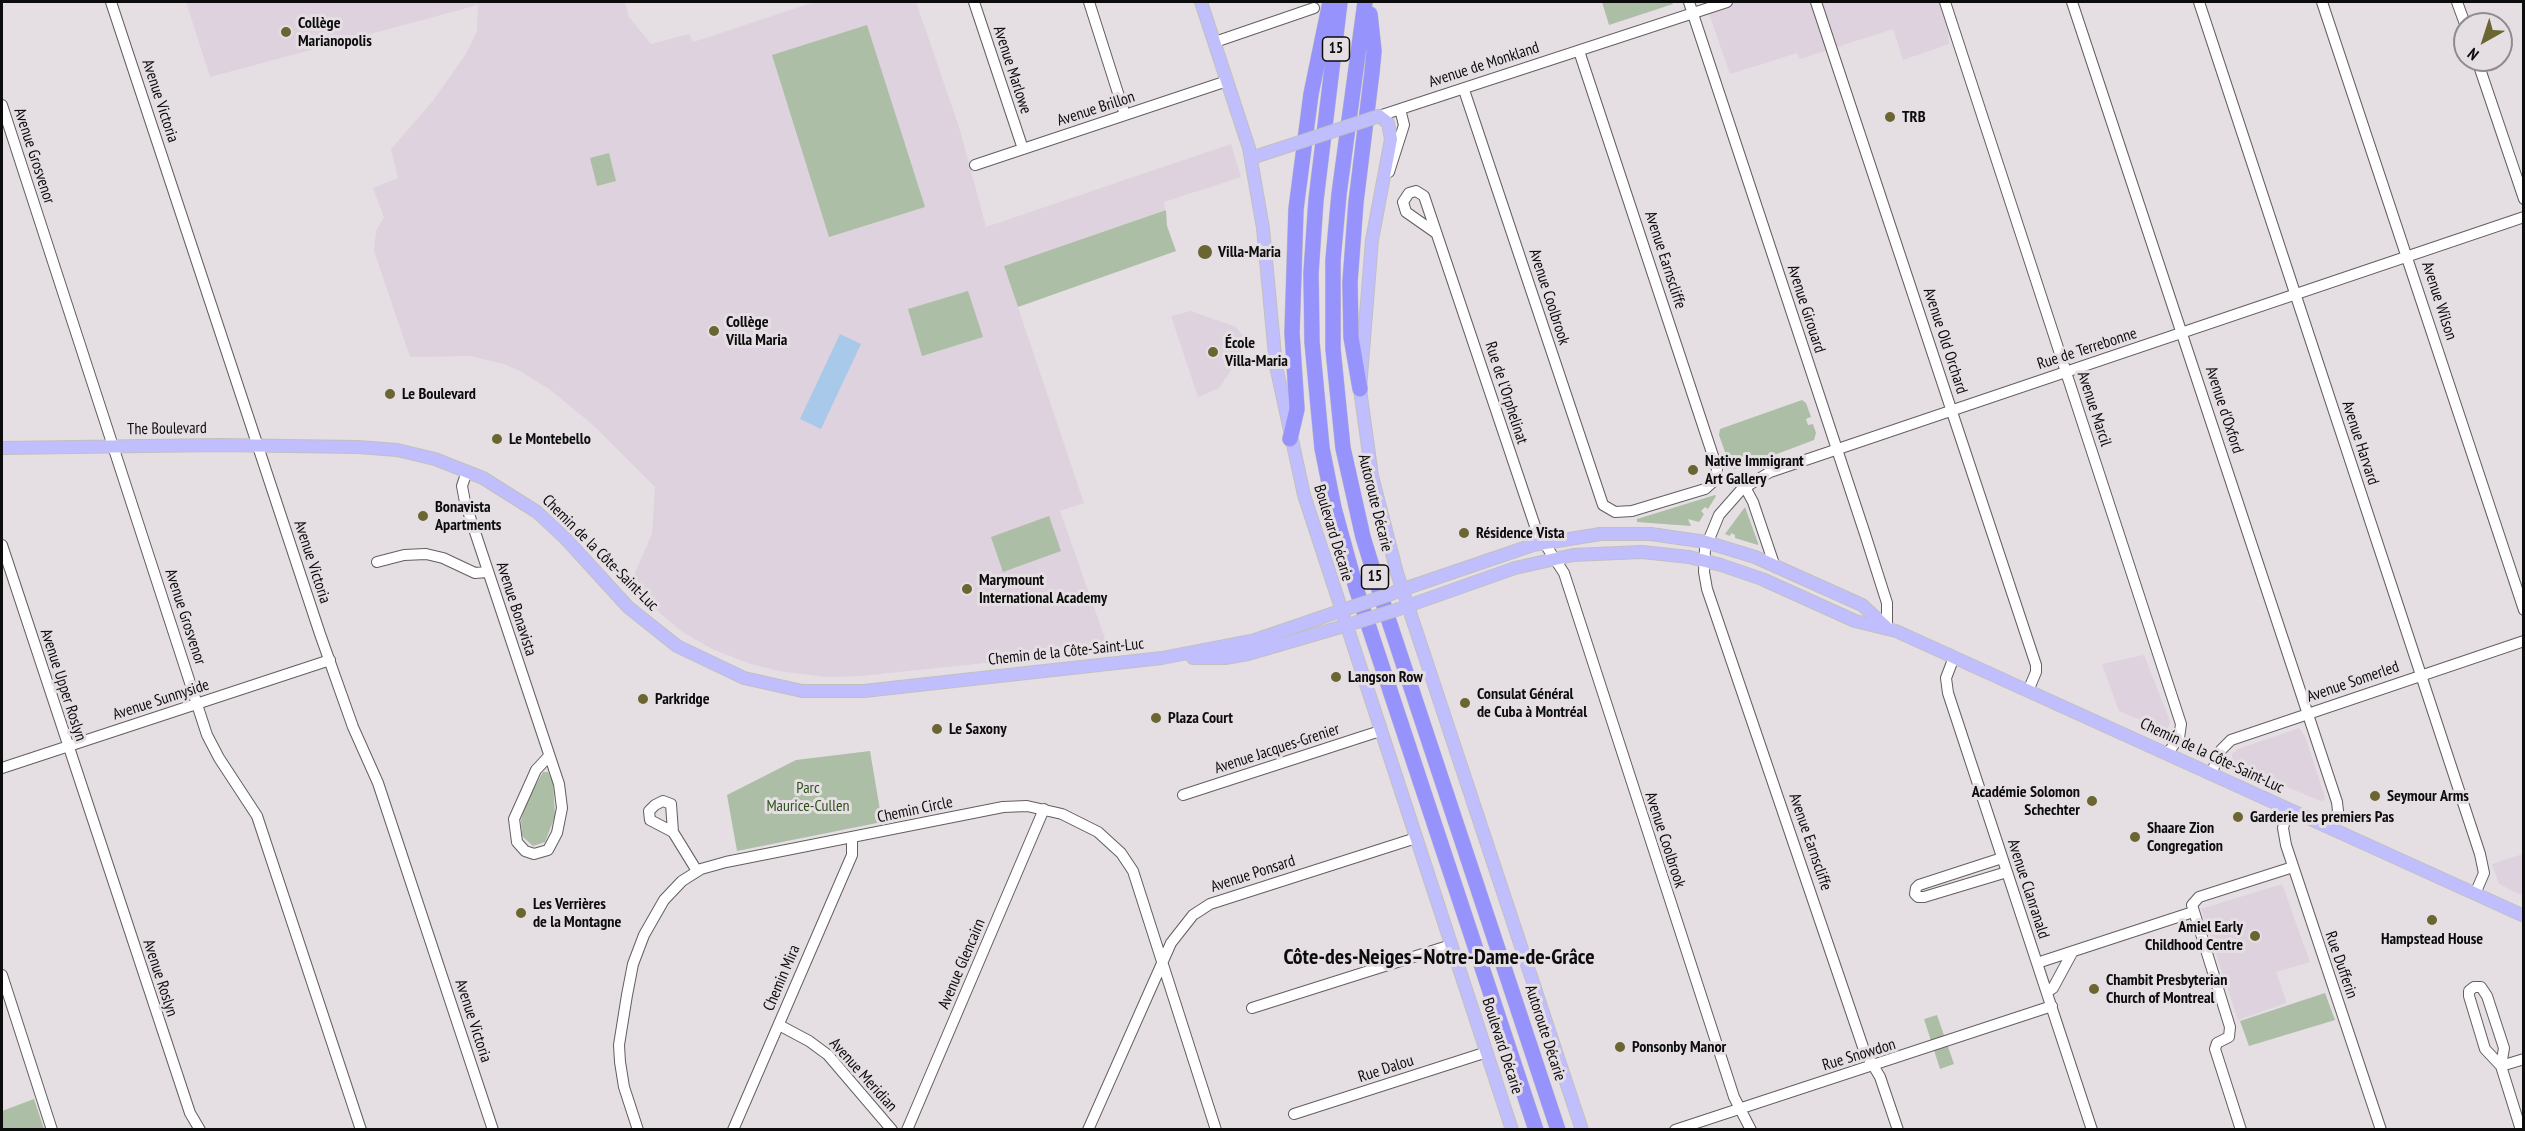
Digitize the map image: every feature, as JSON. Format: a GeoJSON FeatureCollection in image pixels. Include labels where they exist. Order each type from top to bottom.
{"type":"FeatureCollection","features":[{"type":"Feature","properties":{"kind":"highway"},"geometry":{"type":"LineString","coordinates":[[1290,439],[1297,409],[1292,333],[1296,209],[1311,94],[1330,2]]}},
{"type":"Feature","properties":{"kind":"highway","name":"15"},"geometry":{"type":"LineString","coordinates":[[1340,2],[1316,200],[1311,273],[1312,352],[1322,448],[1334,508],[1354,581],[1536,1130]]}},
{"type":"Feature","properties":{"kind":"highway"},"geometry":{"type":"LineString","coordinates":[[1360,389],[1351,337],[1350,282],[1374,51],[1367,2]]}},
{"type":"Feature","properties":{"kind":"highway","name":"Autoroute Décarie"},"geometry":{"type":"LineString","coordinates":[[1367,2],[1339,194],[1333,260],[1333,349],[1343,448],[1360,525],[1383,601],[1558,1130]]}},
{"type":"Feature","properties":{"kind":"main road","name":"Boulevard Décarie"},"geometry":{"type":"LineString","coordinates":[[1201,2],[1251,158],[1263,228],[1275,356],[1290,439],[1311,522],[1349,624],[1380,731],[1512,1130]]}},
{"type":"Feature","properties":{"kind":"main road"},"geometry":{"type":"LineString","coordinates":[[1379,116],[1388,123],[1391,133],[1372,240],[1360,389],[1376,496],[1403,607],[1581,1130]]}},
{"type":"Feature","properties":{"kind":"main road","name":"Avenue de Monkland"},"geometry":{"type":"LineString","coordinates":[[1251,158],[1379,116]]}},
{"type":"Feature","properties":{"kind":"main road","name":"The Boulevard"},"geometry":{"type":"LineString","coordinates":[[2,448],[333,447]]}},
{"type":"Feature","properties":{"kind":"main road","name":"Chemin de la Côte-Saint-Luc"},"geometry":{"type":"LineString","coordinates":[[333,447],[397,450],[435,459],[467,471],[506,490],[543,516],[628,607],[659,634],[708,663],[757,682],[805,691],[855,692],[1162,658],[1255,640],[1506,552],[1543,542],[1623,533],[1706,542],[1774,564],[1862,605],[1887,627]]}},
{"type":"Feature","properties":{"kind":"main road","name":"Chemin de la Côte-Saint-Luc"},"geometry":{"type":"LineString","coordinates":[[1162,658],[1233,657],[1286,645],[1509,570],[1556,558],[1624,551],[1659,553],[1704,560],[1762,579],[1855,621],[1887,627],[2523,916]]}},
{"type":"Feature","properties":{"kind":"street","name":"Avenue Victoria"},"geometry":{"type":"LineString","coordinates":[[111,2],[257,446],[353,727],[378,783],[493,1130]]}},
{"type":"Feature","properties":{"kind":"street","name":"Avenue Marlowe"},"geometry":{"type":"LineString","coordinates":[[974,2],[1023,149]]}},
{"type":"Feature","properties":{"kind":"street"},"geometry":{"type":"LineString","coordinates":[[1089,2],[1125,115]]}},
{"type":"Feature","properties":{"kind":"street","name":"Avenue Girouard"},"geometry":{"type":"LineString","coordinates":[[1689,2],[1886,598],[1887,627]]}},
{"type":"Feature","properties":{"kind":"street","name":"Avenue de Monkland"},"geometry":{"type":"LineString","coordinates":[[1379,116],[1727,2]]}},
{"type":"Feature","properties":{"kind":"street","name":"Avenue Old Orchard"},"geometry":{"type":"LineString","coordinates":[[1816,2],[2036,664],[2036,672],[2028,691]]}},
{"type":"Feature","properties":{"kind":"street","name":"Avenue Marcil"},"geometry":{"type":"LineString","coordinates":[[1945,2],[2181,724],[2179,738],[2167,754]]}},
{"type":"Feature","properties":{"kind":"street","name":"Avenue d'Oxford"},"geometry":{"type":"LineString","coordinates":[[2072,2],[2338,807],[2331,829]]}},
{"type":"Feature","properties":{"kind":"street","name":"Avenue Harvard"},"geometry":{"type":"LineString","coordinates":[[2199,2],[2482,864],[2483,876],[2475,894]]}},
{"type":"Feature","properties":{"kind":"street","name":"Avenue Wilson"},"geometry":{"type":"LineString","coordinates":[[2322,2],[2523,610]]}},
{"type":"Feature","properties":{"kind":"street"},"geometry":{"type":"LineString","coordinates":[[1215,42],[1314,8]]}},
{"type":"Feature","properties":{"kind":"street","name":"Avenue Earnscliffe"},"geometry":{"type":"LineString","coordinates":[[1579,51],[1717,468],[1716,479],[1705,489],[1644,509],[1622,512],[1610,510]]}},
{"type":"Feature","properties":{"kind":"street"},"geometry":{"type":"LineString","coordinates":[[2481,72],[2523,199]]}},
{"type":"Feature","properties":{"kind":"street","name":"Avenue Brillon"},"geometry":{"type":"LineString","coordinates":[[975,165],[1227,81]]}},
{"type":"Feature","properties":{"kind":"street","name":"Avenue Coolbrook"},"geometry":{"type":"LineString","coordinates":[[1464,90],[1601,501],[1610,510]]}},
{"type":"Feature","properties":{"kind":"street","name":"Avenue Grosvenor"},"geometry":{"type":"LineString","coordinates":[[2,105],[212,746],[257,816],[361,1130]]}},
{"type":"Feature","properties":{"kind":"street"},"geometry":{"type":"LineString","coordinates":[[1380,196],[1403,128],[1400,109]]}},
{"type":"Feature","properties":{"kind":"street","name":"Rue de Terrebonne"},"geometry":{"type":"LineString","coordinates":[[1704,560],[1706,542],[1723,510],[1744,487],[1770,472],[2523,217]]}},
{"type":"Feature","properties":{"kind":"street","name":"Rue de l'Orphelinat"},"geometry":{"type":"LineString","coordinates":[[1436,233],[1537,532],[1556,558]]}},
{"type":"Feature","properties":{"kind":"street","name":"Avenue Bonavista"},"geometry":{"type":"LineString","coordinates":[[467,471],[462,492],[559,784],[561,819],[555,839],[548,850],[541,854],[531,854],[517,842],[514,819],[536,770],[549,756]]}},
{"type":"Feature","properties":{"kind":"street"},"geometry":{"type":"LineString","coordinates":[[1744,487],[1753,502],[1774,564]]}},
{"type":"Feature","properties":{"kind":"street","name":"Avenue Upper Roslyn"},"geometry":{"type":"LineString","coordinates":[[2,545],[3,557],[97,834]]}},
{"type":"Feature","properties":{"kind":"street"},"geometry":{"type":"LineString","coordinates":[[377,562],[404,555],[426,555],[443,558],[475,573],[487,572]]}},
{"type":"Feature","properties":{"kind":"street","name":"Avenue Coolbrook"},"geometry":{"type":"LineString","coordinates":[[1556,558],[1564,573],[1730,1087],[1751,1130]]}},
{"type":"Feature","properties":{"kind":"street","name":"Avenue Earnscliffe"},"geometry":{"type":"LineString","coordinates":[[1704,560],[1707,589],[1864,1050],[1874,1065],[1898,1130]]}},
{"type":"Feature","properties":{"kind":"street","name":"Avenue Somerled"},"geometry":{"type":"LineString","coordinates":[[2211,774],[2221,750],[2231,740],[2523,641]]}},
{"type":"Feature","properties":{"kind":"street","name":"Avenue Clanranald"},"geometry":{"type":"LineString","coordinates":[[1954,657],[1947,674],[1947,687],[2092,1130]]}},
{"type":"Feature","properties":{"kind":"street","name":"Avenue Sunnyside"},"geometry":{"type":"LineString","coordinates":[[2,768],[330,660]]}},
{"type":"Feature","properties":{"kind":"street","name":"Avenue Jacques-Grenier"},"geometry":{"type":"LineString","coordinates":[[1183,795],[1380,731]]}},
{"type":"Feature","properties":{"kind":"street","name":"Chemin Circle"},"geometry":{"type":"LineString","coordinates":[[638,1130],[624,1087],[619,1054],[631,973],[639,946],[660,906],[676,886],[697,871],[726,862],[1003,807],[1027,806],[1044,809],[1089,826],[1121,853],[1138,882],[1216,1130]]}},
{"type":"Feature","properties":{"kind":"street","name":"Avenue Glencairn"},"geometry":{"type":"LineString","coordinates":[[907,1130],[1044,809]]}},
{"type":"Feature","properties":{"kind":"street","name":"Rue Dufferin"},"geometry":{"type":"LineString","coordinates":[[2288,809],[2283,833],[2380,1130]]}},
{"type":"Feature","properties":{"kind":"street"},"geometry":{"type":"LineString","coordinates":[[673,832],[697,871]]}},
{"type":"Feature","properties":{"kind":"street","name":"Avenue Roslyn"},"geometry":{"type":"LineString","coordinates":[[97,834],[190,1113],[200,1130]]}},
{"type":"Feature","properties":{"kind":"street","name":"Chemin Mira"},"geometry":{"type":"LineString","coordinates":[[733,1130],[852,855],[852,837]]}},
{"type":"Feature","properties":{"kind":"street","name":"Avenue Ponsard"},"geometry":{"type":"LineString","coordinates":[[1088,1130],[1162,962],[1183,925],[1205,906],[1416,838]]}},
{"type":"Feature","properties":{"kind":"street"},"geometry":{"type":"LineString","coordinates":[[2002,858],[1919,885],[1915,892],[1918,897],[1924,897],[2007,872]]}},
{"type":"Feature","properties":{"kind":"street"},"geometry":{"type":"LineString","coordinates":[[2241,1130],[2217,1059],[2216,1045],[2229,1037],[2230,1027],[2193,912],[2193,902],[2199,897],[2293,867]]}},
{"type":"Feature","properties":{"kind":"street"},"geometry":{"type":"LineString","coordinates":[[2037,963],[2193,912]]}},
{"type":"Feature","properties":{"kind":"street"},"geometry":{"type":"LineString","coordinates":[[1252,1008],[1451,945]]}},
{"type":"Feature","properties":{"kind":"street"},"geometry":{"type":"LineString","coordinates":[[2047,992],[2054,988],[2073,951]]}},
{"type":"Feature","properties":{"kind":"street"},"geometry":{"type":"LineString","coordinates":[[2,975],[52,1130]]}},
{"type":"Feature","properties":{"kind":"street"},"geometry":{"type":"LineString","coordinates":[[2501,1066],[2504,1048],[2487,996],[2481,987],[2474,987],[2469,991],[2469,996],[2486,1049],[2501,1066],[2521,1130]]}},
{"type":"Feature","properties":{"kind":"street","name":"Rue Snowdon"},"geometry":{"type":"LineString","coordinates":[[1675,1130],[2052,1006]]}},
{"type":"Feature","properties":{"kind":"street","name":"Avenue Meridian"},"geometry":{"type":"LineString","coordinates":[[778,1025],[809,1041],[828,1055],[891,1130]]}},
{"type":"Feature","properties":{"kind":"street","name":"Rue Dalou"},"geometry":{"type":"LineString","coordinates":[[1294,1114],[1487,1052]]}},
{"type":"Feature","properties":{"kind":"street"},"geometry":{"type":"LineString","coordinates":[[2501,1066],[2523,1059]]}},
{"type":"Feature","properties":{"kind":"shaded area","name":"Collège Villa Maria"},"geometry":{"type":"Polygon","coordinates":[[[186,2],[625,2],[629,17],[651,44],[689,34],[693,42],[815,2],[916,2],[960,130],[986,227],[1231,144],[1241,177],[1164,202],[1165,210],[1004,266],[1084,503],[1060,511],[1109,650],[861,676],[826,677],[778,671],[748,663],[712,649],[681,631],[629,586],[652,534],[655,487],[594,426],[552,391],[522,372],[504,364],[470,356],[410,357],[374,251],[376,231],[384,217],[373,188],[398,178],[391,149],[432,102],[466,54],[477,31],[478,5],[210,77],[186,2]]]}},
{"type":"Feature","properties":{"kind":"shaded area"},"geometry":{"type":"Polygon","coordinates":[[[1705,2],[1944,2],[1949,44],[1903,60],[1893,29],[1800,59],[1797,53],[1730,74],[1705,2]]]}},
{"type":"Feature","properties":{"kind":"shaded area","name":"École Villa-Maria"},"geometry":{"type":"Polygon","coordinates":[[[1191,311],[1236,327],[1242,335],[1244,345],[1242,354],[1219,388],[1198,397],[1171,316],[1191,311]]]}},
{"type":"Feature","properties":{"kind":"shaded area"},"geometry":{"type":"Polygon","coordinates":[[[2144,655],[2170,721],[2167,731],[2119,711],[2102,664],[2144,655]]]}},
{"type":"Feature","properties":{"kind":"shaded area"},"geometry":{"type":"Polygon","coordinates":[[[2299,728],[2305,736],[2325,797],[2323,802],[2237,766],[2232,759],[2232,754],[2238,749],[2299,728]]]}},
{"type":"Feature","properties":{"kind":"shaded area"},"geometry":{"type":"Polygon","coordinates":[[[2524,854],[2523,896],[2499,884],[2492,864],[2524,854]]]}},
{"type":"Feature","properties":{"kind":"shaded area","name":"Amiel Early Childhood Centre"},"geometry":{"type":"Polygon","coordinates":[[[2282,884],[2310,962],[2276,972],[2287,1003],[2238,1020],[2201,909],[2282,884]]]}},
{"type":"Feature","properties":{"kind":"green space"},"geometry":{"type":"Polygon","coordinates":[[[1602,2],[1672,2],[1673,4],[1609,25],[1602,2]]]}},
{"type":"Feature","properties":{"kind":"green space"},"geometry":{"type":"Polygon","coordinates":[[[867,25],[925,207],[829,237],[772,55],[867,25]]]}},
{"type":"Feature","properties":{"kind":"green space"},"geometry":{"type":"Polygon","coordinates":[[[609,153],[616,181],[597,186],[590,158],[609,153]]]}},
{"type":"Feature","properties":{"kind":"green space"},"geometry":{"type":"Polygon","coordinates":[[[1166,210],[1167,226],[1176,251],[1018,307],[1004,266],[1166,210]]]}},
{"type":"Feature","properties":{"kind":"green space"},"geometry":{"type":"Polygon","coordinates":[[[968,291],[983,337],[922,356],[908,309],[968,291]]]}},
{"type":"Feature","properties":{"kind":"green space"},"geometry":{"type":"Polygon","coordinates":[[[1802,400],[1806,403],[1811,417],[1806,419],[1808,425],[1813,424],[1816,433],[1814,440],[1737,469],[1731,469],[1719,435],[1720,429],[1802,400]]]}},
{"type":"Feature","properties":{"kind":"green space"},"geometry":{"type":"Polygon","coordinates":[[[1715,495],[1708,509],[1705,507],[1701,511],[1704,514],[1699,522],[1688,519],[1691,526],[1637,522],[1637,519],[1715,495]]]}},
{"type":"Feature","properties":{"kind":"green space"},"geometry":{"type":"Polygon","coordinates":[[[1745,507],[1758,545],[1735,538],[1735,535],[1731,533],[1730,536],[1725,534],[1745,507]]]}},
{"type":"Feature","properties":{"kind":"green space"},"geometry":{"type":"Polygon","coordinates":[[[1049,516],[1061,551],[1003,572],[991,537],[1049,516]]]}},
{"type":"Feature","properties":{"kind":"green space","name":"Parc Maurice-Cullen"},"geometry":{"type":"Polygon","coordinates":[[[870,751],[882,822],[737,851],[727,795],[796,760],[870,751]]]}},
{"type":"Feature","properties":{"kind":"green space"},"geometry":{"type":"Polygon","coordinates":[[[543,772],[548,772],[553,782],[555,816],[545,842],[533,846],[522,836],[521,820],[527,801],[543,772]]]}},
{"type":"Feature","properties":{"kind":"green space"},"geometry":{"type":"Polygon","coordinates":[[[2325,993],[2335,1020],[2249,1046],[2240,1021],[2325,993]]]}},
{"type":"Feature","properties":{"kind":"green space"},"geometry":{"type":"Polygon","coordinates":[[[1937,1015],[1954,1064],[1940,1069],[1924,1019],[1937,1015]]]}},
{"type":"Feature","properties":{"kind":"green space"},"geometry":{"type":"Polygon","coordinates":[[[34,1099],[44,1129],[2,1129],[2,1111],[34,1099]]]}},
{"type":"Feature","properties":{"kind":"water"},"geometry":{"type":"Polygon","coordinates":[[[840,334],[861,344],[821,429],[800,419],[840,334]]]}},
{"type":"Feature","properties":{"kind":"place","name":"Collège Marianopolis"},"geometry":{"type":"Point","coordinates":[286,32]}},
{"type":"Feature","properties":{"kind":"place","name":"TRB"},"geometry":{"type":"Point","coordinates":[1890,117]}},
{"type":"Feature","properties":{"kind":"place","name":"Villa-Maria"},"geometry":{"type":"Point","coordinates":[1205,252]}},
{"type":"Feature","properties":{"kind":"place","name":"Collège Villa Maria"},"geometry":{"type":"Point","coordinates":[714,331]}},
{"type":"Feature","properties":{"kind":"place","name":"École Villa-Maria"},"geometry":{"type":"Point","coordinates":[1213,352]}},
{"type":"Feature","properties":{"kind":"place","name":"Le Boulevard"},"geometry":{"type":"Point","coordinates":[390,394]}},
{"type":"Feature","properties":{"kind":"place","name":"Le Montebello"},"geometry":{"type":"Point","coordinates":[497,439]}},
{"type":"Feature","properties":{"kind":"place","name":"Native Immigrant Art Gallery"},"geometry":{"type":"Point","coordinates":[1693,470]}},
{"type":"Feature","properties":{"kind":"place","name":"Bonavista Apartments"},"geometry":{"type":"Point","coordinates":[423,516]}},
{"type":"Feature","properties":{"kind":"place","name":"Résidence Vista"},"geometry":{"type":"Point","coordinates":[1464,533]}},
{"type":"Feature","properties":{"kind":"place","name":"Marymount International Academy"},"geometry":{"type":"Point","coordinates":[967,589]}},
{"type":"Feature","properties":{"kind":"place","name":"Langson Row"},"geometry":{"type":"Point","coordinates":[1336,677]}},
{"type":"Feature","properties":{"kind":"place","name":"Parkridge"},"geometry":{"type":"Point","coordinates":[643,699]}},
{"type":"Feature","properties":{"kind":"place","name":"Consulat Général de Cuba à Montréal"},"geometry":{"type":"Point","coordinates":[1465,703]}},
{"type":"Feature","properties":{"kind":"place","name":"Plaza Court"},"geometry":{"type":"Point","coordinates":[1156,718]}},
{"type":"Feature","properties":{"kind":"place","name":"Le Saxony"},"geometry":{"type":"Point","coordinates":[937,729]}},
{"type":"Feature","properties":{"kind":"place","name":"Seymour Arms"},"geometry":{"type":"Point","coordinates":[2375,796]}},
{"type":"Feature","properties":{"kind":"place","name":"Académie Solomon Schechter"},"geometry":{"type":"Point","coordinates":[2092,801]}},
{"type":"Feature","properties":{"kind":"place","name":"Garderie les premiers Pas"},"geometry":{"type":"Point","coordinates":[2238,817]}},
{"type":"Feature","properties":{"kind":"place","name":"Shaare Zion Congregation"},"geometry":{"type":"Point","coordinates":[2135,837]}},
{"type":"Feature","properties":{"kind":"place","name":"Les Verrières de la Montagne"},"geometry":{"type":"Point","coordinates":[521,913]}},
{"type":"Feature","properties":{"kind":"place","name":"Hampstead House"},"geometry":{"type":"Point","coordinates":[2432,920]}},
{"type":"Feature","properties":{"kind":"place","name":"Amiel Early Childhood Centre"},"geometry":{"type":"Point","coordinates":[2255,936]}},
{"type":"Feature","properties":{"kind":"place","name":"Chambit Presbyterian Church of Montreal"},"geometry":{"type":"Point","coordinates":[2094,989]}},
{"type":"Feature","properties":{"kind":"place","name":"Ponsonby Manor"},"geometry":{"type":"Point","coordinates":[1620,1047]}},
{"type":"Feature","properties":{"kind":"district","name":"Côte-des-Neiges–Notre-Dame-de-Grâce"},"geometry":{"type":"Point","coordinates":[1439,958]}}]}
